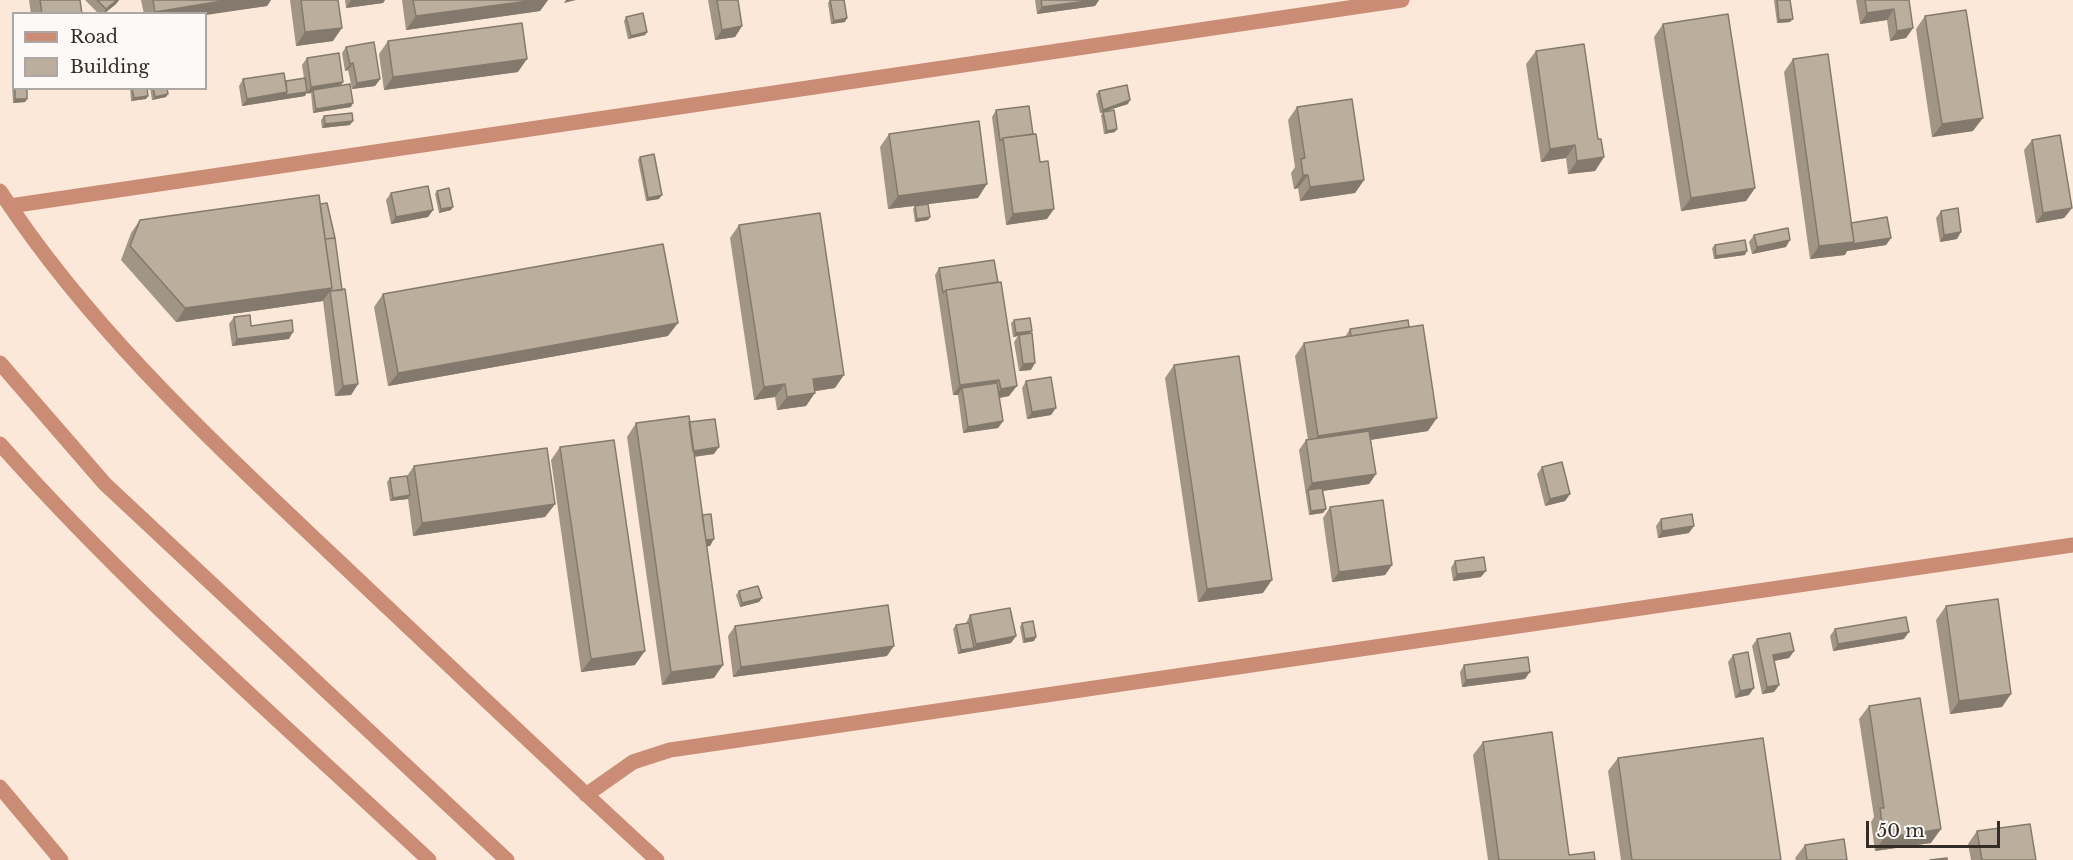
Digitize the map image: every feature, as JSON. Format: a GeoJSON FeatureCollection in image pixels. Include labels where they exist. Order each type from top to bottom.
{"type":"FeatureCollection","features":[{"type":"Feature","properties":{"kind":"street"},"geometry":{"type":"LineString","coordinates":[[10,206],[1402,0]]}},
{"type":"Feature","properties":{"kind":"street"},"geometry":{"type":"LineString","coordinates":[[0,191],[97,320],[195,425],[657,860]]}},
{"type":"Feature","properties":{"kind":"street"},"geometry":{"type":"LineString","coordinates":[[0,363],[63,438],[142,519],[507,860]]}},
{"type":"Feature","properties":{"kind":"street"},"geometry":{"type":"LineString","coordinates":[[0,444],[131,581],[429,860]]}},
{"type":"Feature","properties":{"kind":"street"},"geometry":{"type":"LineString","coordinates":[[586,795],[625,767],[670,750],[2073,545]]}},
{"type":"Feature","properties":{"kind":"street"},"geometry":{"type":"LineString","coordinates":[[0,788],[61,860]]}},
{"type":"Feature","properties":{"kind":"building"},"geometry":{"type":"Polygon","coordinates":[[[40,0],[80,0],[82,12],[42,12],[40,0]]]}},
{"type":"Feature","properties":{"kind":"building"},"geometry":{"type":"Polygon","coordinates":[[[97,0],[117,0],[106,9],[97,0]]]}},
{"type":"Feature","properties":{"kind":"building"},"geometry":{"type":"Polygon","coordinates":[[[153,0],[228,0],[155,12],[153,0]]]}},
{"type":"Feature","properties":{"kind":"building"},"geometry":{"type":"Polygon","coordinates":[[[301,0],[338,0],[342,28],[305,32],[301,0]]]}},
{"type":"Feature","properties":{"kind":"building"},"geometry":{"type":"Polygon","coordinates":[[[413,0],[536,0],[416,16],[413,0]]]}},
{"type":"Feature","properties":{"kind":"building"},"geometry":{"type":"Polygon","coordinates":[[[717,0],[738,0],[742,26],[722,30],[717,0]]]}},
{"type":"Feature","properties":{"kind":"building"},"geometry":{"type":"Polygon","coordinates":[[[830,0],[844,0],[847,18],[834,21],[830,0]]]}},
{"type":"Feature","properties":{"kind":"building"},"geometry":{"type":"Polygon","coordinates":[[[1041,0],[1094,0],[1042,7],[1041,0]]]}},
{"type":"Feature","properties":{"kind":"building"},"geometry":{"type":"Polygon","coordinates":[[[1777,0],[1790,0],[1793,19],[1779,20],[1777,0]]]}},
{"type":"Feature","properties":{"kind":"building"},"geometry":{"type":"Polygon","coordinates":[[[1865,0],[1909,0],[1913,28],[1897,31],[1894,9],[1867,13],[1865,0]]]}},
{"type":"Feature","properties":{"kind":"building"},"geometry":{"type":"Polygon","coordinates":[[[1966,10],[1983,118],[1942,124],[1925,16],[1966,10]]]}},
{"type":"Feature","properties":{"kind":"building"},"geometry":{"type":"Polygon","coordinates":[[[643,13],[647,32],[631,36],[626,17],[643,13]]]}},
{"type":"Feature","properties":{"kind":"building"},"geometry":{"type":"Polygon","coordinates":[[[1728,14],[1755,188],[1691,198],[1663,24],[1728,14]]]}},
{"type":"Feature","properties":{"kind":"building"},"geometry":{"type":"Polygon","coordinates":[[[522,23],[527,59],[393,77],[388,41],[522,23]]]}},
{"type":"Feature","properties":{"kind":"building"},"geometry":{"type":"Polygon","coordinates":[[[374,42],[380,79],[357,83],[353,63],[350,64],[346,47],[374,42]]]}},
{"type":"Feature","properties":{"kind":"building"},"geometry":{"type":"Polygon","coordinates":[[[1584,44],[1598,139],[1601,139],[1604,157],[1577,161],[1575,145],[1550,149],[1536,51],[1584,44]]]}},
{"type":"Feature","properties":{"kind":"building"},"geometry":{"type":"Polygon","coordinates":[[[339,53],[343,82],[311,87],[307,58],[339,53]]]}},
{"type":"Feature","properties":{"kind":"building"},"geometry":{"type":"Polygon","coordinates":[[[1828,54],[1854,242],[1819,246],[1793,59],[1828,54]]]}},
{"type":"Feature","properties":{"kind":"building"},"geometry":{"type":"Polygon","coordinates":[[[284,73],[287,92],[247,99],[243,79],[284,73]]]}},
{"type":"Feature","properties":{"kind":"building"},"geometry":{"type":"Polygon","coordinates":[[[305,78],[307,92],[285,95],[286,81],[305,78]]]}},
{"type":"Feature","properties":{"kind":"building"},"geometry":{"type":"Polygon","coordinates":[[[350,84],[353,103],[316,109],[313,90],[350,84]]]}},
{"type":"Feature","properties":{"kind":"building"},"geometry":{"type":"Polygon","coordinates":[[[1127,85],[1130,100],[1103,110],[1099,91],[1127,85]]]}},
{"type":"Feature","properties":{"kind":"building"},"geometry":{"type":"Polygon","coordinates":[[[15,90],[27,90],[27,99],[15,99],[15,90]]]}},
{"type":"Feature","properties":{"kind":"building"},"geometry":{"type":"Polygon","coordinates":[[[132,90],[147,90],[148,96],[134,98],[132,90]]]}},
{"type":"Feature","properties":{"kind":"building"},"geometry":{"type":"Polygon","coordinates":[[[153,90],[167,90],[168,94],[155,97],[153,90]]]}},
{"type":"Feature","properties":{"kind":"building"},"geometry":{"type":"Polygon","coordinates":[[[1352,99],[1364,180],[1310,187],[1308,175],[1303,175],[1301,159],[1305,158],[1297,107],[1352,99]]]}},
{"type":"Feature","properties":{"kind":"building"},"geometry":{"type":"Polygon","coordinates":[[[1029,106],[1033,134],[1003,138],[1000,141],[996,110],[1029,106]]]}},
{"type":"Feature","properties":{"kind":"building"},"geometry":{"type":"Polygon","coordinates":[[[1114,110],[1117,129],[1107,131],[1103,112],[1114,110]]]}},
{"type":"Feature","properties":{"kind":"building"},"geometry":{"type":"Polygon","coordinates":[[[352,113],[353,121],[325,124],[324,116],[352,113]]]}},
{"type":"Feature","properties":{"kind":"building"},"geometry":{"type":"Polygon","coordinates":[[[979,121],[987,184],[898,196],[889,134],[979,121]]]}},
{"type":"Feature","properties":{"kind":"building"},"geometry":{"type":"Polygon","coordinates":[[[1036,134],[1040,162],[1048,161],[1054,209],[1013,214],[1003,138],[1036,134]]]}},
{"type":"Feature","properties":{"kind":"building"},"geometry":{"type":"Polygon","coordinates":[[[2060,135],[2072,208],[2043,213],[2032,140],[2060,135]]]}},
{"type":"Feature","properties":{"kind":"building"},"geometry":{"type":"Polygon","coordinates":[[[654,154],[662,195],[648,198],[640,157],[654,154]]]}},
{"type":"Feature","properties":{"kind":"building"},"geometry":{"type":"Polygon","coordinates":[[[428,186],[433,210],[396,217],[391,193],[428,186]]]}},
{"type":"Feature","properties":{"kind":"building"},"geometry":{"type":"Polygon","coordinates":[[[449,188],[453,207],[441,209],[437,191],[449,188]]]}},
{"type":"Feature","properties":{"kind":"building"},"geometry":{"type":"Polygon","coordinates":[[[319,195],[332,288],[185,308],[130,246],[140,220],[319,195]]]}},
{"type":"Feature","properties":{"kind":"building"},"geometry":{"type":"Polygon","coordinates":[[[327,203],[335,238],[325,239],[320,204],[327,203]]]}},
{"type":"Feature","properties":{"kind":"building"},"geometry":{"type":"Polygon","coordinates":[[[928,204],[930,217],[917,219],[915,206],[928,204]]]}},
{"type":"Feature","properties":{"kind":"building"},"geometry":{"type":"Polygon","coordinates":[[[1958,208],[1961,232],[1944,235],[1941,211],[1958,208]]]}},
{"type":"Feature","properties":{"kind":"building"},"geometry":{"type":"Polygon","coordinates":[[[820,213],[844,375],[813,379],[815,393],[787,397],[785,384],[764,387],[739,225],[820,213]]]}},
{"type":"Feature","properties":{"kind":"building"},"geometry":{"type":"Polygon","coordinates":[[[1887,217],[1891,238],[1852,244],[1854,242],[1851,223],[1887,217]]]}},
{"type":"Feature","properties":{"kind":"building"},"geometry":{"type":"Polygon","coordinates":[[[1788,228],[1790,240],[1757,247],[1754,235],[1788,228]]]}},
{"type":"Feature","properties":{"kind":"building"},"geometry":{"type":"Polygon","coordinates":[[[335,238],[342,290],[330,291],[332,288],[325,239],[335,238]]]}},
{"type":"Feature","properties":{"kind":"building"},"geometry":{"type":"Polygon","coordinates":[[[1745,240],[1747,251],[1716,256],[1715,245],[1745,240]]]}},
{"type":"Feature","properties":{"kind":"building"},"geometry":{"type":"Polygon","coordinates":[[[663,244],[678,323],[398,373],[383,294],[663,244]]]}},
{"type":"Feature","properties":{"kind":"building"},"geometry":{"type":"Polygon","coordinates":[[[994,260],[998,282],[946,290],[943,293],[939,268],[994,260]]]}},
{"type":"Feature","properties":{"kind":"building"},"geometry":{"type":"Polygon","coordinates":[[[1001,282],[1017,386],[1001,389],[999,380],[960,385],[946,290],[1001,282]]]}},
{"type":"Feature","properties":{"kind":"building"},"geometry":{"type":"Polygon","coordinates":[[[345,289],[358,384],[343,386],[330,291],[345,289]]]}},
{"type":"Feature","properties":{"kind":"building"},"geometry":{"type":"Polygon","coordinates":[[[250,315],[251,326],[292,320],[293,332],[237,339],[234,317],[250,315]]]}},
{"type":"Feature","properties":{"kind":"building"},"geometry":{"type":"Polygon","coordinates":[[[1030,318],[1032,331],[1016,333],[1014,320],[1030,318]]]}},
{"type":"Feature","properties":{"kind":"building"},"geometry":{"type":"Polygon","coordinates":[[[1408,320],[1409,327],[1351,336],[1350,329],[1408,320]]]}},
{"type":"Feature","properties":{"kind":"building"},"geometry":{"type":"Polygon","coordinates":[[[1423,325],[1437,418],[1318,436],[1304,343],[1423,325]]]}},
{"type":"Feature","properties":{"kind":"building"},"geometry":{"type":"Polygon","coordinates":[[[1032,333],[1035,363],[1023,364],[1019,335],[1032,333]]]}},
{"type":"Feature","properties":{"kind":"building"},"geometry":{"type":"Polygon","coordinates":[[[1239,356],[1272,580],[1207,589],[1174,365],[1239,356]]]}},
{"type":"Feature","properties":{"kind":"building"},"geometry":{"type":"Polygon","coordinates":[[[1051,377],[1056,408],[1032,412],[1026,381],[1051,377]]]}},
{"type":"Feature","properties":{"kind":"building"},"geometry":{"type":"Polygon","coordinates":[[[997,383],[1003,421],[968,427],[962,388],[997,383]]]}},
{"type":"Feature","properties":{"kind":"building"},"geometry":{"type":"Polygon","coordinates":[[[689,416],[723,665],[671,672],[636,423],[689,416]]]}},
{"type":"Feature","properties":{"kind":"building"},"geometry":{"type":"Polygon","coordinates":[[[715,419],[719,447],[693,451],[689,422],[715,419]]]}},
{"type":"Feature","properties":{"kind":"building"},"geometry":{"type":"Polygon","coordinates":[[[1369,431],[1376,474],[1312,483],[1306,440],[1369,431]]]}},
{"type":"Feature","properties":{"kind":"building"},"geometry":{"type":"Polygon","coordinates":[[[614,440],[645,651],[591,659],[560,447],[614,440]]]}},
{"type":"Feature","properties":{"kind":"building"},"geometry":{"type":"Polygon","coordinates":[[[547,448],[555,504],[422,523],[414,466],[547,448]]]}},
{"type":"Feature","properties":{"kind":"building"},"geometry":{"type":"Polygon","coordinates":[[[1562,462],[1570,494],[1550,499],[1542,467],[1562,462]]]}},
{"type":"Feature","properties":{"kind":"building"},"geometry":{"type":"Polygon","coordinates":[[[407,476],[410,495],[393,498],[390,478],[407,476]]]}},
{"type":"Feature","properties":{"kind":"building"},"geometry":{"type":"Polygon","coordinates":[[[1322,488],[1326,509],[1311,511],[1308,490],[1322,488]]]}},
{"type":"Feature","properties":{"kind":"building"},"geometry":{"type":"Polygon","coordinates":[[[1383,500],[1392,565],[1339,572],[1330,507],[1383,500]]]}},
{"type":"Feature","properties":{"kind":"building"},"geometry":{"type":"Polygon","coordinates":[[[711,514],[714,539],[706,540],[702,515],[711,514]]]}},
{"type":"Feature","properties":{"kind":"building"},"geometry":{"type":"Polygon","coordinates":[[[1692,514],[1694,526],[1662,531],[1661,519],[1692,514]]]}},
{"type":"Feature","properties":{"kind":"building"},"geometry":{"type":"Polygon","coordinates":[[[1484,557],[1486,571],[1457,574],[1455,561],[1484,557]]]}},
{"type":"Feature","properties":{"kind":"building"},"geometry":{"type":"Polygon","coordinates":[[[758,586],[762,598],[742,603],[739,591],[758,586]]]}},
{"type":"Feature","properties":{"kind":"building"},"geometry":{"type":"Polygon","coordinates":[[[1998,599],[2011,694],[1959,701],[1946,606],[1998,599]]]}},
{"type":"Feature","properties":{"kind":"building"},"geometry":{"type":"Polygon","coordinates":[[[888,605],[894,646],[741,667],[735,626],[888,605]]]}},
{"type":"Feature","properties":{"kind":"building"},"geometry":{"type":"Polygon","coordinates":[[[1010,608],[1016,636],[976,644],[970,615],[1010,608]]]}},
{"type":"Feature","properties":{"kind":"building"},"geometry":{"type":"Polygon","coordinates":[[[1906,617],[1909,632],[1838,644],[1835,629],[1906,617]]]}},
{"type":"Feature","properties":{"kind":"building"},"geometry":{"type":"Polygon","coordinates":[[[1033,621],[1036,637],[1025,639],[1022,623],[1033,621]]]}},
{"type":"Feature","properties":{"kind":"building"},"geometry":{"type":"Polygon","coordinates":[[[969,623],[974,648],[961,650],[956,625],[969,623]]]}},
{"type":"Feature","properties":{"kind":"building"},"geometry":{"type":"Polygon","coordinates":[[[1790,633],[1794,651],[1773,655],[1779,685],[1767,687],[1757,639],[1790,633]]]}},
{"type":"Feature","properties":{"kind":"building"},"geometry":{"type":"Polygon","coordinates":[[[1748,652],[1754,688],[1740,691],[1733,655],[1748,652]]]}},
{"type":"Feature","properties":{"kind":"building"},"geometry":{"type":"Polygon","coordinates":[[[1528,657],[1530,672],[1466,680],[1464,665],[1528,657]]]}},
{"type":"Feature","properties":{"kind":"building"},"geometry":{"type":"Polygon","coordinates":[[[1920,698],[1941,829],[1884,838],[1880,808],[1884,808],[1869,706],[1920,698]]]}},
{"type":"Feature","properties":{"kind":"building"},"geometry":{"type":"Polygon","coordinates":[[[1552,732],[1569,855],[1594,852],[1595,860],[1499,860],[1483,742],[1552,732]]]}},
{"type":"Feature","properties":{"kind":"building"},"geometry":{"type":"Polygon","coordinates":[[[1763,738],[1781,860],[1632,860],[1618,758],[1763,738]]]}},
{"type":"Feature","properties":{"kind":"building"},"geometry":{"type":"Polygon","coordinates":[[[2030,824],[2036,860],[1982,860],[1977,831],[2030,824]]]}},
{"type":"Feature","properties":{"kind":"building"},"geometry":{"type":"Polygon","coordinates":[[[1844,839],[1847,860],[1807,860],[1805,845],[1844,839]]]}}]}
